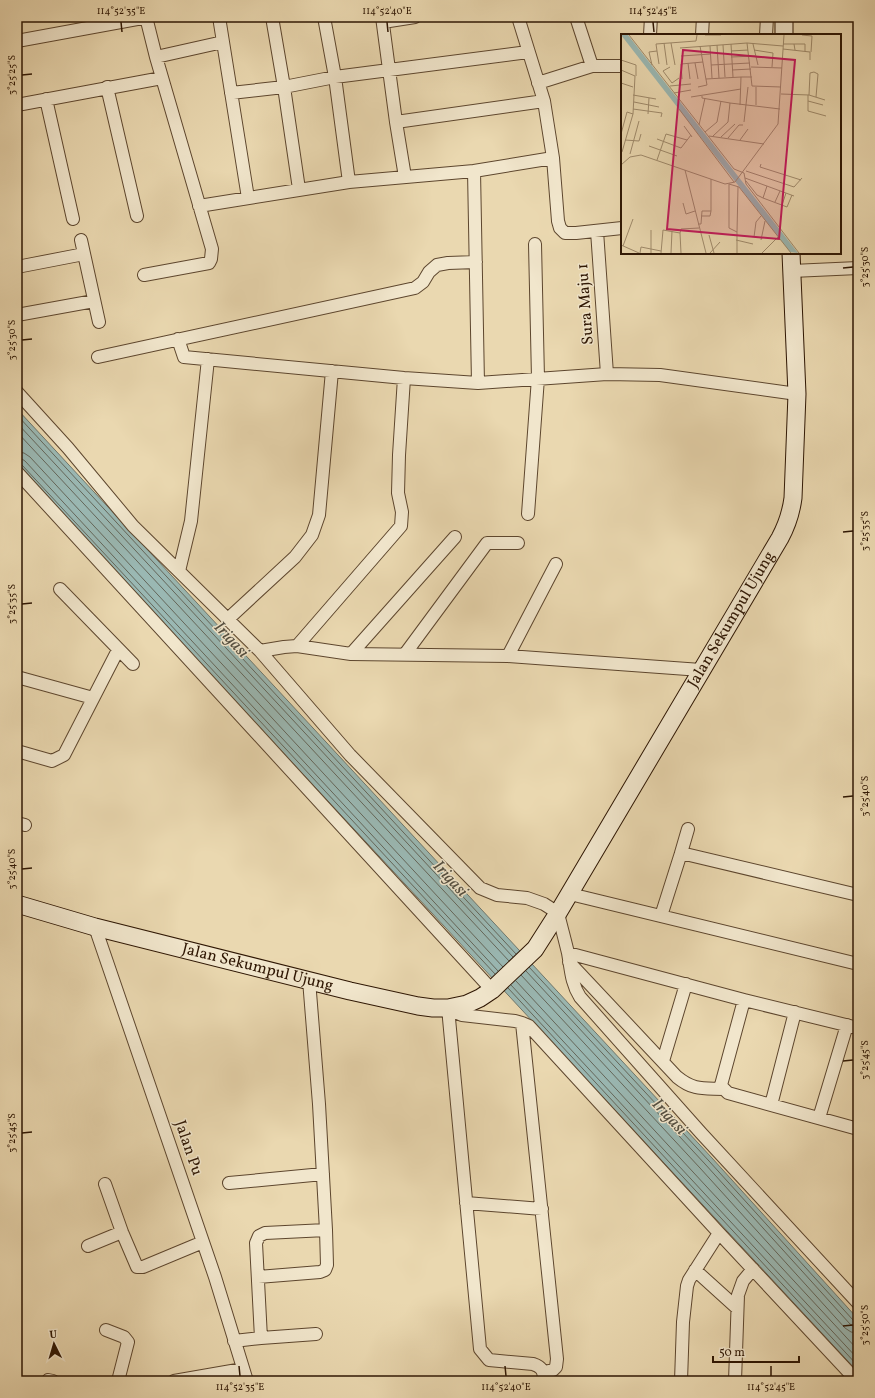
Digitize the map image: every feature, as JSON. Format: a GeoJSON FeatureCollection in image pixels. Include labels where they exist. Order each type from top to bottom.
{"type":"FeatureCollection","features":[{"type":"Feature","properties":{"kind":"main road"},"geometry":{"type":"LineString","coordinates":[[784,17],[784,34]]}},
{"type":"Feature","properties":{"kind":"main road","name":"Jalan Sekumpul Ujung"},"geometry":{"type":"LineString","coordinates":[[17,904],[95,927],[350,991],[418,1006],[450,1008],[467,1004],[480,998],[495,988],[535,949],[570,894],[780,538],[789,520],[793,498],[797,394],[791,254]]}},
{"type":"Feature","properties":{"kind":"street"},"geometry":{"type":"LineString","coordinates":[[17,41],[147,17],[156,57],[212,249],[209,263],[144,275]]}},
{"type":"Feature","properties":{"kind":"street"},"geometry":{"type":"LineString","coordinates":[[219,17],[248,198]]}},
{"type":"Feature","properties":{"kind":"street"},"geometry":{"type":"LineString","coordinates":[[272,17],[299,189]]}},
{"type":"Feature","properties":{"kind":"street"},"geometry":{"type":"LineString","coordinates":[[324,17],[335,77],[349,182]]}},
{"type":"Feature","properties":{"kind":"street"},"geometry":{"type":"LineString","coordinates":[[405,177],[382,20],[415,17]]}},
{"type":"Feature","properties":{"kind":"street"},"geometry":{"type":"LineString","coordinates":[[518,17],[544,101],[553,158],[558,221],[560,228],[565,233],[621,228]]}},
{"type":"Feature","properties":{"kind":"street"},"geometry":{"type":"LineString","coordinates":[[576,17],[592,66]]}},
{"type":"Feature","properties":{"kind":"street"},"geometry":{"type":"LineString","coordinates":[[650,17],[650,34]]}},
{"type":"Feature","properties":{"kind":"street"},"geometry":{"type":"LineString","coordinates":[[702,34],[703,17]]}},
{"type":"Feature","properties":{"kind":"street"},"geometry":{"type":"LineString","coordinates":[[766,34],[767,17]]}},
{"type":"Feature","properties":{"kind":"street"},"geometry":{"type":"LineString","coordinates":[[156,57],[223,42]]}},
{"type":"Feature","properties":{"kind":"street"},"geometry":{"type":"LineString","coordinates":[[231,93],[284,87],[335,77],[528,52]]}},
{"type":"Feature","properties":{"kind":"street"},"geometry":{"type":"LineString","coordinates":[[538,83],[592,66],[621,66]]}},
{"type":"Feature","properties":{"kind":"street"},"geometry":{"type":"LineString","coordinates":[[17,105],[107,87],[162,78]]}},
{"type":"Feature","properties":{"kind":"street"},"geometry":{"type":"LineString","coordinates":[[107,87],[137,216]]}},
{"type":"Feature","properties":{"kind":"street"},"geometry":{"type":"LineString","coordinates":[[46,99],[73,218]]}},
{"type":"Feature","properties":{"kind":"street"},"geometry":{"type":"LineString","coordinates":[[396,122],[544,101]]}},
{"type":"Feature","properties":{"kind":"street"},"geometry":{"type":"LineString","coordinates":[[199,206],[349,182],[474,171],[553,158]]}},
{"type":"Feature","properties":{"kind":"street"},"geometry":{"type":"LineString","coordinates":[[474,171],[478,383]]}},
{"type":"Feature","properties":{"kind":"street","name":"Sura Maju 1"},"geometry":{"type":"LineString","coordinates":[[597,231],[607,374]]}},
{"type":"Feature","properties":{"kind":"street"},"geometry":{"type":"LineString","coordinates":[[82,240],[99,322]]}},
{"type":"Feature","properties":{"kind":"street"},"geometry":{"type":"LineString","coordinates":[[528,514],[538,378],[535,244]]}},
{"type":"Feature","properties":{"kind":"street"},"geometry":{"type":"LineString","coordinates":[[17,267],[84,254]]}},
{"type":"Feature","properties":{"kind":"street"},"geometry":{"type":"LineString","coordinates":[[98,356],[415,288],[423,282],[429,272],[437,265],[476,262]]}},
{"type":"Feature","properties":{"kind":"street"},"geometry":{"type":"LineString","coordinates":[[792,271],[858,268]]}},
{"type":"Feature","properties":{"kind":"street"},"geometry":{"type":"LineString","coordinates":[[17,315],[94,301]]}},
{"type":"Feature","properties":{"kind":"street"},"geometry":{"type":"LineString","coordinates":[[178,339],[184,357],[404,378],[478,383],[607,374],[660,375],[797,394]]}},
{"type":"Feature","properties":{"kind":"street"},"geometry":{"type":"LineString","coordinates":[[179,571],[191,521],[208,359]]}},
{"type":"Feature","properties":{"kind":"street"},"geometry":{"type":"LineString","coordinates":[[228,619],[295,557],[312,535],[319,515],[332,371]]}},
{"type":"Feature","properties":{"kind":"street"},"geometry":{"type":"LineString","coordinates":[[297,646],[401,526],[403,520],[398,493],[404,378]]}},
{"type":"Feature","properties":{"kind":"street"},"geometry":{"type":"LineString","coordinates":[[17,392],[68,448],[133,526],[260,651],[350,755],[480,888],[497,895],[527,898],[544,904],[558,913],[574,988],[580,997],[701,1133],[858,1303]]}},
{"type":"Feature","properties":{"kind":"street"},"geometry":{"type":"LineString","coordinates":[[17,472],[495,988]]}},
{"type":"Feature","properties":{"kind":"street"},"geometry":{"type":"LineString","coordinates":[[351,654],[455,537]]}},
{"type":"Feature","properties":{"kind":"street"},"geometry":{"type":"LineString","coordinates":[[405,654],[487,543],[518,542]]}},
{"type":"Feature","properties":{"kind":"street"},"geometry":{"type":"LineString","coordinates":[[508,656],[556,564]]}},
{"type":"Feature","properties":{"kind":"street"},"geometry":{"type":"LineString","coordinates":[[60,589],[132,664]]}},
{"type":"Feature","properties":{"kind":"street"},"geometry":{"type":"LineString","coordinates":[[260,651],[297,646],[351,654],[508,656],[701,670]]}},
{"type":"Feature","properties":{"kind":"street"},"geometry":{"type":"LineString","coordinates":[[17,752],[52,761],[64,755],[118,650]]}},
{"type":"Feature","properties":{"kind":"street"},"geometry":{"type":"LineString","coordinates":[[17,677],[93,698]]}},
{"type":"Feature","properties":{"kind":"street"},"geometry":{"type":"LineString","coordinates":[[661,916],[688,829]]}},
{"type":"Feature","properties":{"kind":"street"},"geometry":{"type":"LineString","coordinates":[[681,853],[858,896]]}},
{"type":"Feature","properties":{"kind":"street"},"geometry":{"type":"LineString","coordinates":[[570,894],[858,964]]}},
{"type":"Feature","properties":{"kind":"street","name":"Jalan Pu"},"geometry":{"type":"LineString","coordinates":[[95,927],[203,1242],[247,1381]]}},
{"type":"Feature","properties":{"kind":"street"},"geometry":{"type":"LineString","coordinates":[[568,957],[686,984],[744,1000],[852,1026],[819,1118]]}},
{"type":"Feature","properties":{"kind":"street"},"geometry":{"type":"LineString","coordinates":[[568,957],[685,1084],[694,1088],[724,1090]]}},
{"type":"Feature","properties":{"kind":"street"},"geometry":{"type":"LineString","coordinates":[[258,1277],[320,1272],[325,1270],[327,1265],[319,1104],[309,980]]}},
{"type":"Feature","properties":{"kind":"street"},"geometry":{"type":"LineString","coordinates":[[663,1061],[686,984]]}},
{"type":"Feature","properties":{"kind":"street"},"geometry":{"type":"LineString","coordinates":[[744,1000],[721,1085],[724,1090],[728,1093],[858,1129]]}},
{"type":"Feature","properties":{"kind":"street"},"geometry":{"type":"LineString","coordinates":[[450,1008],[462,1015],[522,1023],[529,1026],[857,1381]]}},
{"type":"Feature","properties":{"kind":"street"},"geometry":{"type":"LineString","coordinates":[[450,1008],[480,1349],[489,1360],[533,1364],[539,1366],[544,1376],[556,1367],[557,1359],[522,1023]]}},
{"type":"Feature","properties":{"kind":"street"},"geometry":{"type":"LineString","coordinates":[[771,1105],[795,1012]]}},
{"type":"Feature","properties":{"kind":"street"},"geometry":{"type":"LineString","coordinates":[[229,1183],[323,1174]]}},
{"type":"Feature","properties":{"kind":"street"},"geometry":{"type":"LineString","coordinates":[[105,1184],[122,1232],[137,1267],[139,1268],[203,1242]]}},
{"type":"Feature","properties":{"kind":"street"},"geometry":{"type":"LineString","coordinates":[[466,1203],[542,1209]]}},
{"type":"Feature","properties":{"kind":"street"},"geometry":{"type":"LineString","coordinates":[[261,1338],[256,1243],[259,1236],[265,1233],[326,1230]]}},
{"type":"Feature","properties":{"kind":"street"},"geometry":{"type":"LineString","coordinates":[[88,1246],[122,1232]]}},
{"type":"Feature","properties":{"kind":"street"},"geometry":{"type":"LineString","coordinates":[[681,1381],[683,1322],[686,1291],[689,1280],[719,1233]]}},
{"type":"Feature","properties":{"kind":"street"},"geometry":{"type":"LineString","coordinates":[[735,1381],[740,1288],[742,1281],[753,1269]]}},
{"type":"Feature","properties":{"kind":"street"},"geometry":{"type":"LineString","coordinates":[[695,1270],[738,1308]]}},
{"type":"Feature","properties":{"kind":"street"},"geometry":{"type":"LineString","coordinates":[[106,1330],[124,1337],[128,1342],[118,1381]]}},
{"type":"Feature","properties":{"kind":"street"},"geometry":{"type":"LineString","coordinates":[[234,1340],[316,1334]]}},
{"type":"Feature","properties":{"kind":"street"},"geometry":{"type":"LineString","coordinates":[[174,1381],[243,1369]]}},
{"type":"Feature","properties":{"kind":"water","name":"Irigasi"},"geometry":{"type":"Polygon","coordinates":[[[17,409],[712,1158],[858,1319],[858,1372],[17,466],[17,409]]]}}]}
